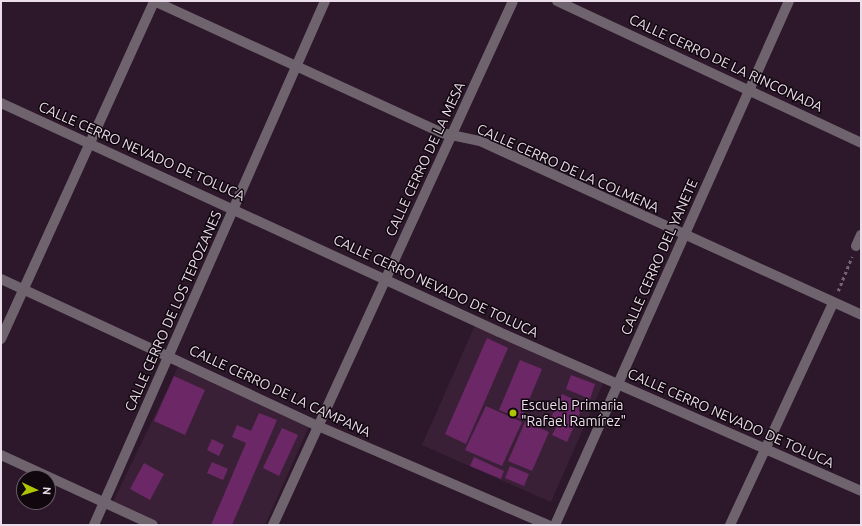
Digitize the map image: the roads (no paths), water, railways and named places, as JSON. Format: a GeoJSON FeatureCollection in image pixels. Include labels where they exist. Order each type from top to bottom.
{"type":"FeatureCollection","features":[{"type":"Feature","properties":{"kind":"street","name":"CALLE CERRO DE LA COLMENA"},"geometry":{"type":"LineString","coordinates":[[154,1],[297,64],[452,136],[480,141],[683,236],[861,315]]}},
{"type":"Feature","properties":{"kind":"street"},"geometry":{"type":"LineString","coordinates":[[1,339],[89,141],[154,1]]}},
{"type":"Feature","properties":{"kind":"street","name":"CALLE CERRO DE LOS TEPOZANES"},"geometry":{"type":"LineString","coordinates":[[94,525],[282,102],[325,1]]}},
{"type":"Feature","properties":{"kind":"street","name":"CALLE CERRO DE LA MESA"},"geometry":{"type":"LineString","coordinates":[[273,525],[452,136],[512,1]]}},
{"type":"Feature","properties":{"kind":"street","name":"CALLE CERRO DE LA RINCONADA"},"geometry":{"type":"LineString","coordinates":[[557,1],[861,143]]}},
{"type":"Feature","properties":{"kind":"street","name":"CALLE CERRO DEL YANETE"},"geometry":{"type":"LineString","coordinates":[[554,525],[789,1]]}},
{"type":"Feature","properties":{"kind":"street","name":"CALLE CERRO NEVADO DE TOLUCA"},"geometry":{"type":"LineString","coordinates":[[1,103],[89,141],[386,277],[499,332],[766,446],[861,491]]}},
{"type":"Feature","properties":{"kind":"street"},"geometry":{"type":"LineString","coordinates":[[856,246],[861,235]]}},
{"type":"Feature","properties":{"kind":"street","name":"CALLE CERRO DE LA CAMPANA"},"geometry":{"type":"LineString","coordinates":[[1,279],[170,356],[318,426],[548,525]]}},
{"type":"Feature","properties":{"kind":"street"},"geometry":{"type":"LineString","coordinates":[[730,525],[833,303]]}},
{"type":"Feature","properties":{"kind":"street"},"geometry":{"type":"LineString","coordinates":[[1,455],[153,525]]}},
{"type":"Feature","properties":{"kind":"place","name":"Escuela Primaria \"Rafael Ramírez\""},"geometry":{"type":"Point","coordinates":[513,413]}}]}
